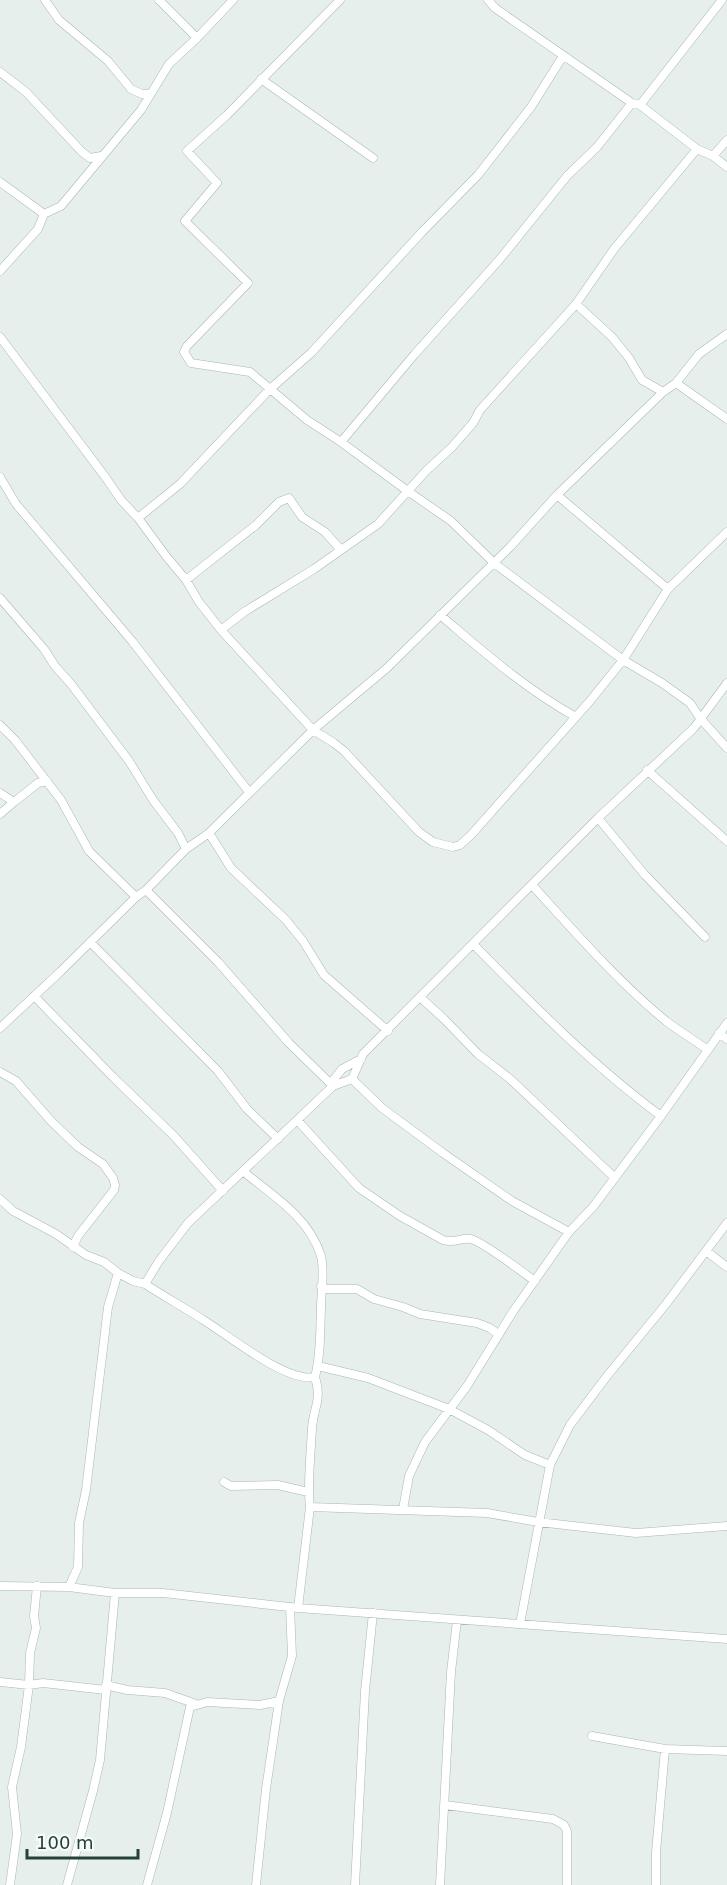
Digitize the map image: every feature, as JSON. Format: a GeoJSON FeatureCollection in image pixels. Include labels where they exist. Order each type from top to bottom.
{"type":"FeatureCollection","features":[{"type":"Feature","properties":{"kind":"street"},"geometry":{"type":"LineString","coordinates":[[45,0],[59,20],[108,61],[131,89],[142,94],[150,94]]}},
{"type":"Feature","properties":{"kind":"street"},"geometry":{"type":"LineString","coordinates":[[159,0],[197,38]]}},
{"type":"Feature","properties":{"kind":"street"},"geometry":{"type":"LineString","coordinates":[[0,271],[38,229],[44,214],[60,206],[141,110],[169,64],[233,0]]}},
{"type":"Feature","properties":{"kind":"street"},"geometry":{"type":"LineString","coordinates":[[340,0],[188,150],[217,183],[184,221],[248,283],[187,346],[184,352],[191,363],[250,372],[307,420],[451,520],[494,563],[623,660],[690,703],[700,718],[727,748]]}},
{"type":"Feature","properties":{"kind":"street"},"geometry":{"type":"LineString","coordinates":[[488,0],[495,8],[636,104],[697,149],[713,156],[727,167]]}},
{"type":"Feature","properties":{"kind":"street"},"geometry":{"type":"LineString","coordinates":[[341,442],[506,251],[567,176],[636,104],[722,0]]}},
{"type":"Feature","properties":{"kind":"street"},"geometry":{"type":"LineString","coordinates":[[138,518],[180,484],[269,390],[311,353],[422,232],[478,175],[531,107],[564,56]]}},
{"type":"Feature","properties":{"kind":"street"},"geometry":{"type":"LineString","coordinates":[[0,72],[26,92],[82,152],[90,158],[101,156]]}},
{"type":"Feature","properties":{"kind":"street"},"geometry":{"type":"LineString","coordinates":[[261,80],[373,158]]}},
{"type":"Feature","properties":{"kind":"street"},"geometry":{"type":"LineString","coordinates":[[713,156],[727,140]]}},
{"type":"Feature","properties":{"kind":"street"},"geometry":{"type":"LineString","coordinates":[[221,630],[244,612],[314,569],[378,524],[426,471],[452,447],[473,423],[480,410],[576,304],[614,249],[697,149]]}},
{"type":"Feature","properties":{"kind":"street"},"geometry":{"type":"LineString","coordinates":[[0,182],[44,214]]}},
{"type":"Feature","properties":{"kind":"street"},"geometry":{"type":"LineString","coordinates":[[576,304],[612,337],[629,358],[642,380],[663,392]]}},
{"type":"Feature","properties":{"kind":"street"},"geometry":{"type":"LineString","coordinates":[[0,1028],[146,890],[186,849],[209,833],[313,730],[387,668],[510,548],[557,495],[663,392],[676,383],[699,354],[727,334]]}},
{"type":"Feature","properties":{"kind":"street"},"geometry":{"type":"LineString","coordinates":[[0,338],[121,500],[138,518],[186,580],[199,602],[221,630],[313,730],[344,751],[419,832],[446,847],[460,845],[471,835],[564,733],[623,660],[668,589],[727,532]]}},
{"type":"Feature","properties":{"kind":"street"},"geometry":{"type":"LineString","coordinates":[[676,383],[727,419]]}},
{"type":"Feature","properties":{"kind":"street"},"geometry":{"type":"LineString","coordinates":[[0,477],[16,504],[132,641],[249,792]]}},
{"type":"Feature","properties":{"kind":"street"},"geometry":{"type":"LineString","coordinates":[[557,495],[668,589]]}},
{"type":"Feature","properties":{"kind":"street"},"geometry":{"type":"LineString","coordinates":[[186,580],[256,525],[279,502],[289,498],[302,517],[325,532],[341,550]]}},
{"type":"Feature","properties":{"kind":"street"},"geometry":{"type":"LineString","coordinates":[[0,598],[44,649],[129,761],[153,800],[178,833],[186,849]]}},
{"type":"Feature","properties":{"kind":"street"},"geometry":{"type":"LineString","coordinates":[[440,615],[507,672],[547,701],[576,717]]}},
{"type":"Feature","properties":{"kind":"street"},"geometry":{"type":"LineString","coordinates":[[352,1079],[363,1054],[598,818],[693,728],[727,683]]}},
{"type":"Feature","properties":{"kind":"street"},"geometry":{"type":"LineString","coordinates":[[0,725],[15,740],[61,800],[89,851],[136,897]]}},
{"type":"Feature","properties":{"kind":"street"},"geometry":{"type":"LineString","coordinates":[[647,770],[727,841]]}},
{"type":"Feature","properties":{"kind":"street"},"geometry":{"type":"LineString","coordinates":[[0,814],[38,783],[46,781]]}},
{"type":"Feature","properties":{"kind":"street"},"geometry":{"type":"LineString","coordinates":[[0,793],[14,802]]}},
{"type":"Feature","properties":{"kind":"street"},"geometry":{"type":"LineString","coordinates":[[598,818],[645,875],[705,937]]}},
{"type":"Feature","properties":{"kind":"street"},"geometry":{"type":"LineString","coordinates":[[209,833],[231,868],[286,920],[303,941],[324,975],[388,1031]]}},
{"type":"Feature","properties":{"kind":"street"},"geometry":{"type":"LineString","coordinates":[[532,885],[585,945],[623,982],[667,1021],[708,1050]]}},
{"type":"Feature","properties":{"kind":"street"},"geometry":{"type":"LineString","coordinates":[[146,890],[218,962],[273,1026],[332,1084]]}},
{"type":"Feature","properties":{"kind":"street"},"geometry":{"type":"LineString","coordinates":[[90,942],[218,1071],[247,1109],[278,1139]]}},
{"type":"Feature","properties":{"kind":"street"},"geometry":{"type":"LineString","coordinates":[[473,944],[547,1019],[621,1086],[661,1116]]}},
{"type":"Feature","properties":{"kind":"street"},"geometry":{"type":"LineString","coordinates":[[34,996],[112,1077],[166,1128],[222,1191]]}},
{"type":"Feature","properties":{"kind":"street"},"geometry":{"type":"LineString","coordinates":[[420,997],[478,1054],[509,1078],[615,1178]]}},
{"type":"Feature","properties":{"kind":"street"},"geometry":{"type":"LineString","coordinates":[[403,1509],[406,1486],[425,1442],[467,1386],[569,1232],[593,1207],[615,1178],[727,1023]]}},
{"type":"Feature","properties":{"kind":"street"},"geometry":{"type":"LineString","coordinates":[[719,1034],[727,1039]]}},
{"type":"Feature","properties":{"kind":"street"},"geometry":{"type":"LineString","coordinates":[[146,1284],[159,1261],[188,1223],[298,1121],[332,1084],[342,1069],[361,1059]]}},
{"type":"Feature","properties":{"kind":"street"},"geometry":{"type":"LineString","coordinates":[[0,1072],[16,1081],[51,1121],[78,1147],[98,1160],[113,1178],[114,1190],[78,1236],[74,1247]]}},
{"type":"Feature","properties":{"kind":"street"},"geometry":{"type":"LineString","coordinates":[[332,1084],[352,1079]]}},
{"type":"Feature","properties":{"kind":"street"},"geometry":{"type":"LineString","coordinates":[[352,1079],[382,1108],[512,1201],[569,1232]]}},
{"type":"Feature","properties":{"kind":"street"},"geometry":{"type":"LineString","coordinates":[[298,1121],[359,1188],[400,1216],[443,1240],[450,1242],[465,1239],[477,1242],[535,1281]]}},
{"type":"Feature","properties":{"kind":"street"},"geometry":{"type":"LineString","coordinates":[[244,1172],[282,1202],[304,1224],[321,1257],[322,1270],[318,1366],[315,1377],[319,1392],[312,1426],[308,1492],[310,1508],[294,1607],[292,1656],[279,1701],[266,1789],[256,1885]]}},
{"type":"Feature","properties":{"kind":"street"},"geometry":{"type":"LineString","coordinates":[[0,1198],[13,1211],[56,1234],[86,1255],[104,1262],[118,1273],[133,1281],[146,1284],[272,1365],[302,1377],[315,1377]]}},
{"type":"Feature","properties":{"kind":"street"},"geometry":{"type":"LineString","coordinates":[[520,1624],[550,1465],[570,1425],[727,1223]]}},
{"type":"Feature","properties":{"kind":"street"},"geometry":{"type":"LineString","coordinates":[[706,1251],[727,1267]]}},
{"type":"Feature","properties":{"kind":"street"},"geometry":{"type":"LineString","coordinates":[[69,1587],[78,1567],[79,1523],[87,1480],[108,1307],[118,1273]]}},
{"type":"Feature","properties":{"kind":"street"},"geometry":{"type":"LineString","coordinates":[[321,1286],[327,1289],[357,1289],[374,1299],[420,1314],[477,1323],[490,1328],[499,1335]]}},
{"type":"Feature","properties":{"kind":"street"},"geometry":{"type":"LineString","coordinates":[[318,1366],[368,1378],[449,1409],[488,1430],[525,1455],[550,1465]]}},
{"type":"Feature","properties":{"kind":"street"},"geometry":{"type":"LineString","coordinates":[[224,1482],[231,1486],[278,1485],[308,1492]]}},
{"type":"Feature","properties":{"kind":"street"},"geometry":{"type":"LineString","coordinates":[[310,1508],[487,1513],[538,1522],[636,1533],[727,1526]]}},
{"type":"Feature","properties":{"kind":"street"},"geometry":{"type":"LineString","coordinates":[[0,1586],[69,1587],[115,1593],[163,1593],[294,1607],[727,1639]]}},
{"type":"Feature","properties":{"kind":"street"},"geometry":{"type":"LineString","coordinates":[[10,1885],[16,1834],[12,1788],[21,1747],[29,1685],[30,1653],[36,1628],[34,1616],[37,1586]]}},
{"type":"Feature","properties":{"kind":"street"},"geometry":{"type":"LineString","coordinates":[[67,1885],[100,1760],[115,1593]]}},
{"type":"Feature","properties":{"kind":"street"},"geometry":{"type":"LineString","coordinates":[[355,1885],[365,1691],[374,1613]]}},
{"type":"Feature","properties":{"kind":"street"},"geometry":{"type":"LineString","coordinates":[[440,1885],[451,1672],[457,1620]]}},
{"type":"Feature","properties":{"kind":"street"},"geometry":{"type":"LineString","coordinates":[[0,1682],[29,1685],[43,1683],[165,1693],[196,1704]]}},
{"type":"Feature","properties":{"kind":"street"},"geometry":{"type":"LineString","coordinates":[[147,1885],[167,1814],[190,1707],[207,1702],[260,1705],[279,1701]]}},
{"type":"Feature","properties":{"kind":"street"},"geometry":{"type":"LineString","coordinates":[[592,1736],[665,1749],[727,1751]]}},
{"type":"Feature","properties":{"kind":"street"},"geometry":{"type":"LineString","coordinates":[[656,1885],[656,1852],[665,1749]]}},
{"type":"Feature","properties":{"kind":"street"},"geometry":{"type":"LineString","coordinates":[[445,1805],[553,1819],[559,1822],[567,1831],[567,1885]]}}]}
